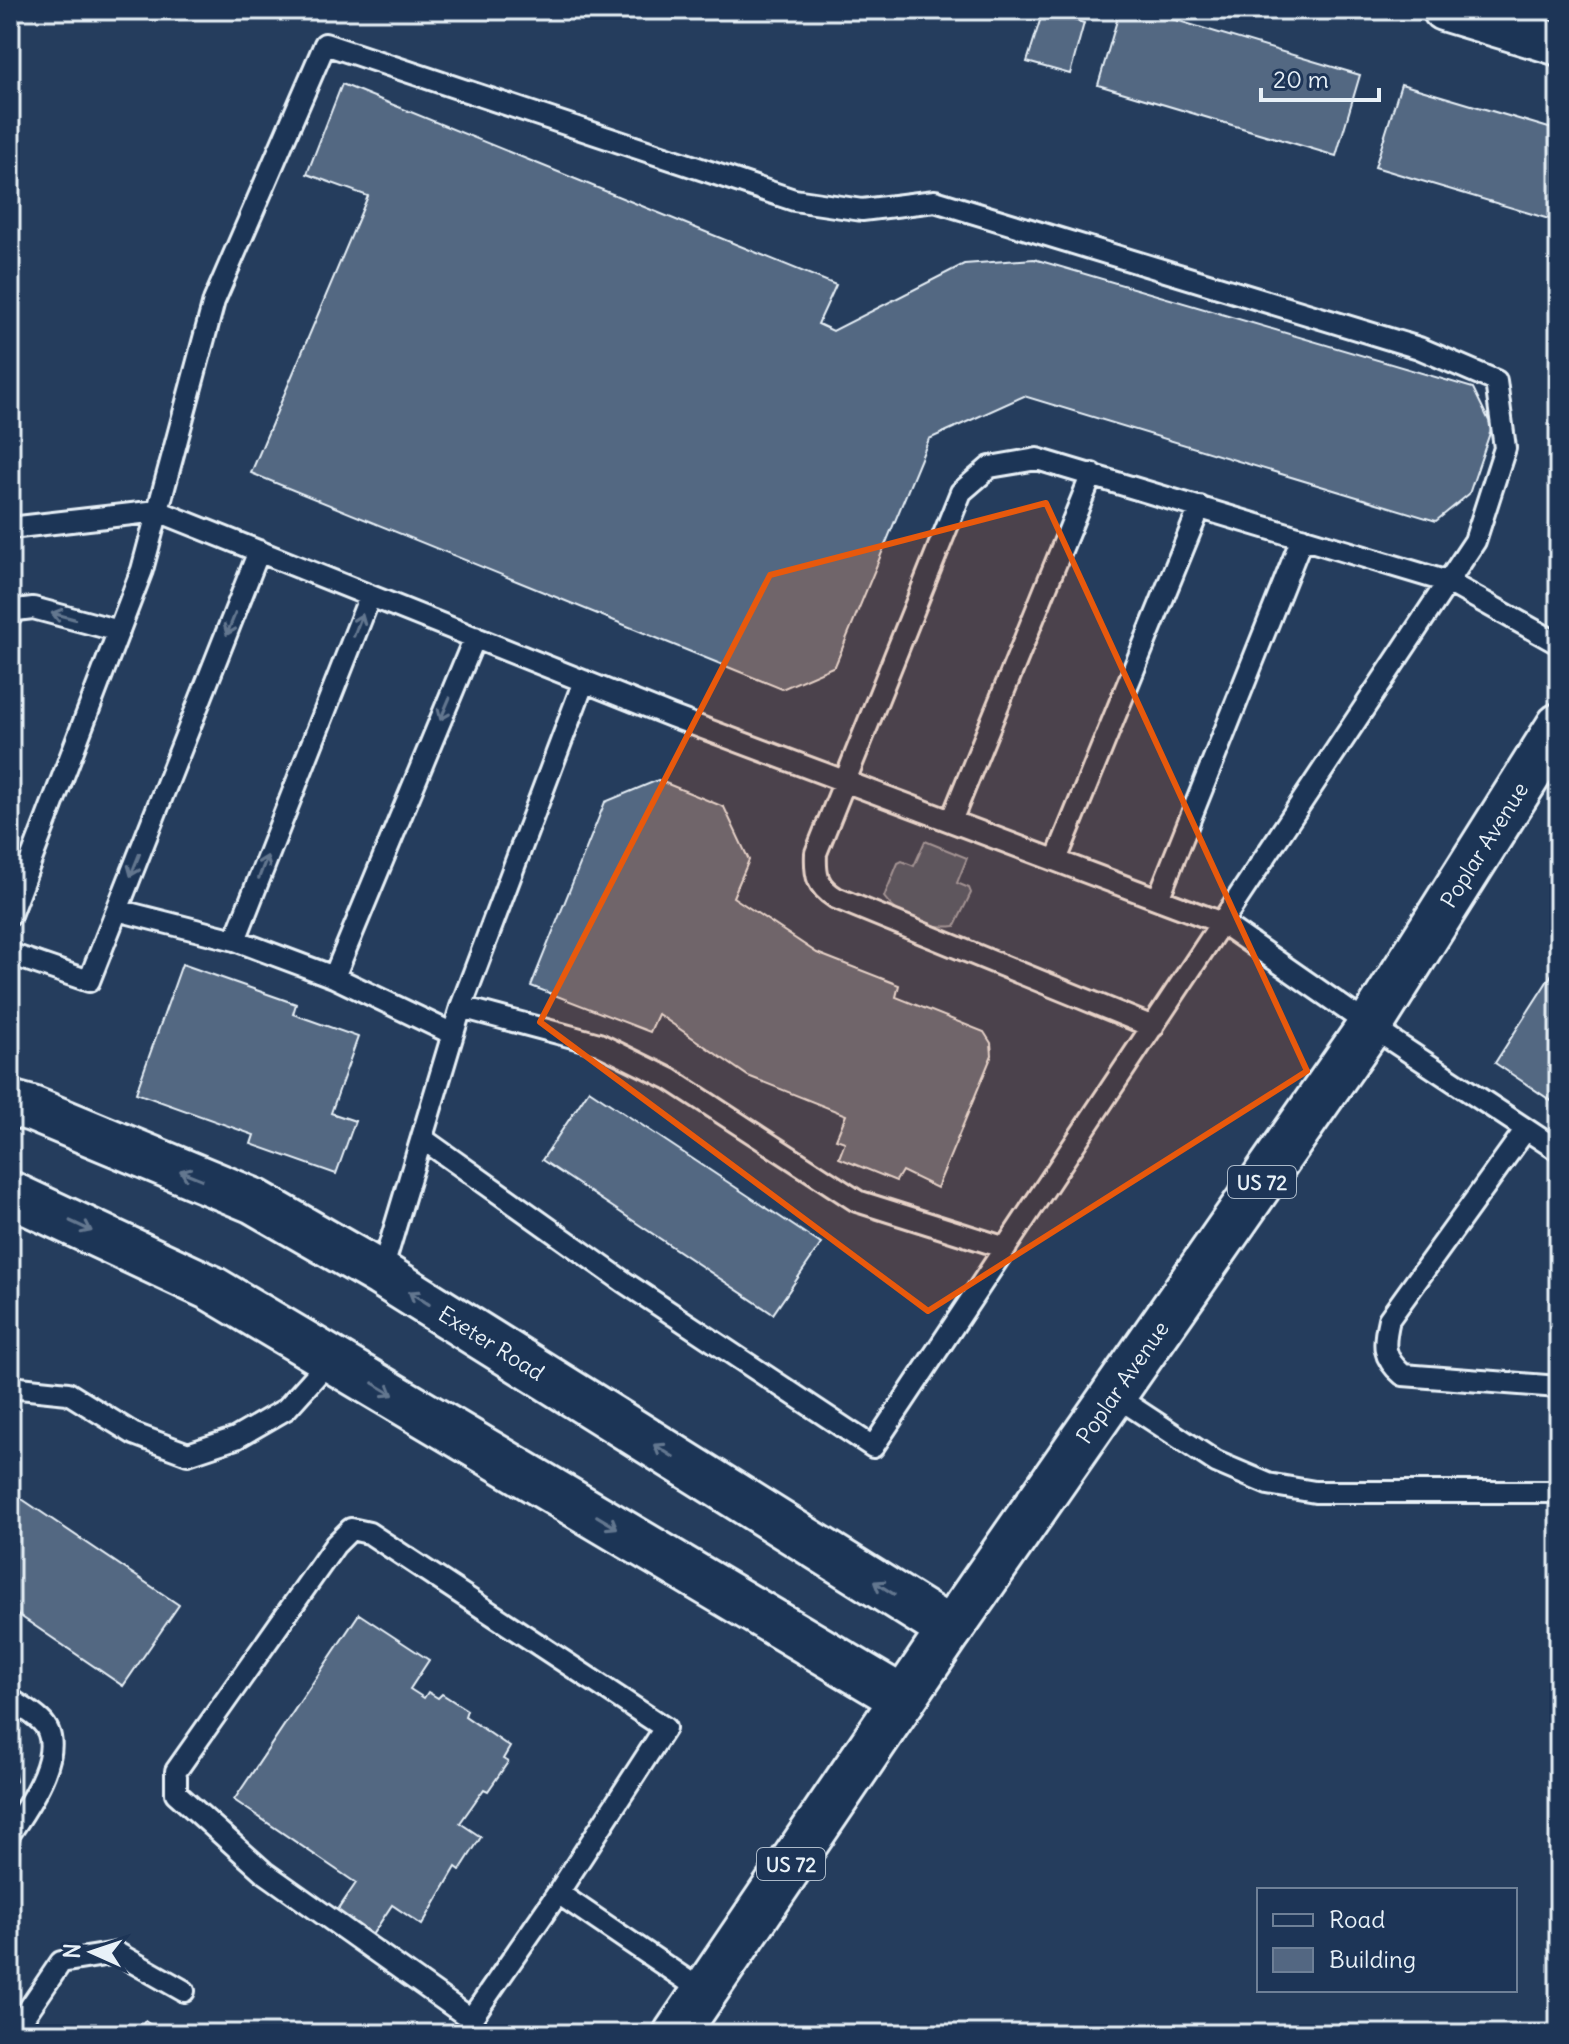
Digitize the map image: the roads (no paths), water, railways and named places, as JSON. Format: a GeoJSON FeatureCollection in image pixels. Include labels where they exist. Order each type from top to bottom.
{"type":"FeatureCollection","features":[{"type":"Feature","properties":{"kind":"street"},"geometry":{"type":"LineString","coordinates":[[1443,10],[1559,45]]}},
{"type":"Feature","properties":{"kind":"street","name":"Poplar Avenue"},"geometry":{"type":"LineString","coordinates":[[676,2034],[950,1630],[1370,1026],[1559,726]]}},
{"type":"Feature","properties":{"kind":"street","name":"Exeter Road"},"geometry":{"type":"LineString","coordinates":[[10,1103],[32,1109],[254,1201],[381,1274],[950,1630]]}},
{"type":"Feature","properties":{"kind":"street"},"geometry":{"type":"LineString","coordinates":[[10,1194],[211,1288],[903,1699]]}},
{"type":"Feature","properties":{"kind":"lane"},"geometry":{"type":"LineString","coordinates":[[10,915],[142,570],[214,301],[325,44],[794,200],[862,210],[935,201],[1419,348],[1496,381],[1505,448],[1475,541],[873,1447],[624,1282],[423,1139]]}},
{"type":"Feature","properties":{"kind":"lane"},"geometry":{"type":"LineString","coordinates":[[1153,1027],[821,889],[815,874],[816,853],[961,492],[990,467],[1037,459],[1448,582],[1559,644]]}},
{"type":"Feature","properties":{"kind":"lane"},"geometry":{"type":"LineString","coordinates":[[951,821],[1092,474]]}},
{"type":"Feature","properties":{"kind":"lane"},"geometry":{"type":"LineString","coordinates":[[1056,860],[1200,507]]}},
{"type":"Feature","properties":{"kind":"lane"},"geometry":{"type":"LineString","coordinates":[[10,528],[158,511],[584,681],[1222,923],[1559,1151]]}},
{"type":"Feature","properties":{"kind":"lane"},"geometry":{"type":"LineString","coordinates":[[1158,899],[1302,538]]}},
{"type":"Feature","properties":{"kind":"lane"},"geometry":{"type":"LineString","coordinates":[[10,954],[89,981],[259,551]]}},
{"type":"Feature","properties":{"kind":"lane"},"geometry":{"type":"LineString","coordinates":[[235,940],[370,596]]}},
{"type":"Feature","properties":{"kind":"lane"},"geometry":{"type":"LineString","coordinates":[[10,617],[16,610],[33,608],[119,631]]}},
{"type":"Feature","properties":{"kind":"lane"},"geometry":{"type":"LineString","coordinates":[[334,977],[475,637]]}},
{"type":"Feature","properties":{"kind":"lane"},"geometry":{"type":"LineString","coordinates":[[381,1274],[461,1007],[584,681]]}},
{"type":"Feature","properties":{"kind":"lane"},"geometry":{"type":"LineString","coordinates":[[117,910],[235,940],[334,977],[453,1034]]}},
{"type":"Feature","properties":{"kind":"lane"},"geometry":{"type":"LineString","coordinates":[[461,1007],[599,1044],[670,1079],[857,1201],[1006,1248]]}},
{"type":"Feature","properties":{"kind":"lane"},"geometry":{"type":"LineString","coordinates":[[1526,1129],[1389,1319],[1383,1345],[1388,1362],[1403,1375],[1559,1387]]}},
{"type":"Feature","properties":{"kind":"lane"},"geometry":{"type":"LineString","coordinates":[[10,1387],[68,1393],[134,1434],[188,1454],[236,1438],[286,1409],[332,1358]]}},
{"type":"Feature","properties":{"kind":"lane"},"geometry":{"type":"LineString","coordinates":[[1114,1395],[1216,1462],[1268,1484],[1315,1492],[1559,1492]]}},
{"type":"Feature","properties":{"kind":"lane"},"geometry":{"type":"LineString","coordinates":[[351,1529],[369,1533],[665,1728],[558,1893],[471,2019],[264,1872],[176,1793],[176,1771],[335,1545],[351,1529]]}},
{"type":"Feature","properties":{"kind":"lane"},"geometry":{"type":"LineString","coordinates":[[10,1699],[44,1722],[50,1744],[41,1786],[10,1833]]}},
{"type":"Feature","properties":{"kind":"lane"},"geometry":{"type":"LineString","coordinates":[[558,1893],[704,1992]]}},
{"type":"Feature","properties":{"kind":"lane"},"geometry":{"type":"LineString","coordinates":[[12,2034],[61,1962],[117,1953],[184,1991]]}}]}
